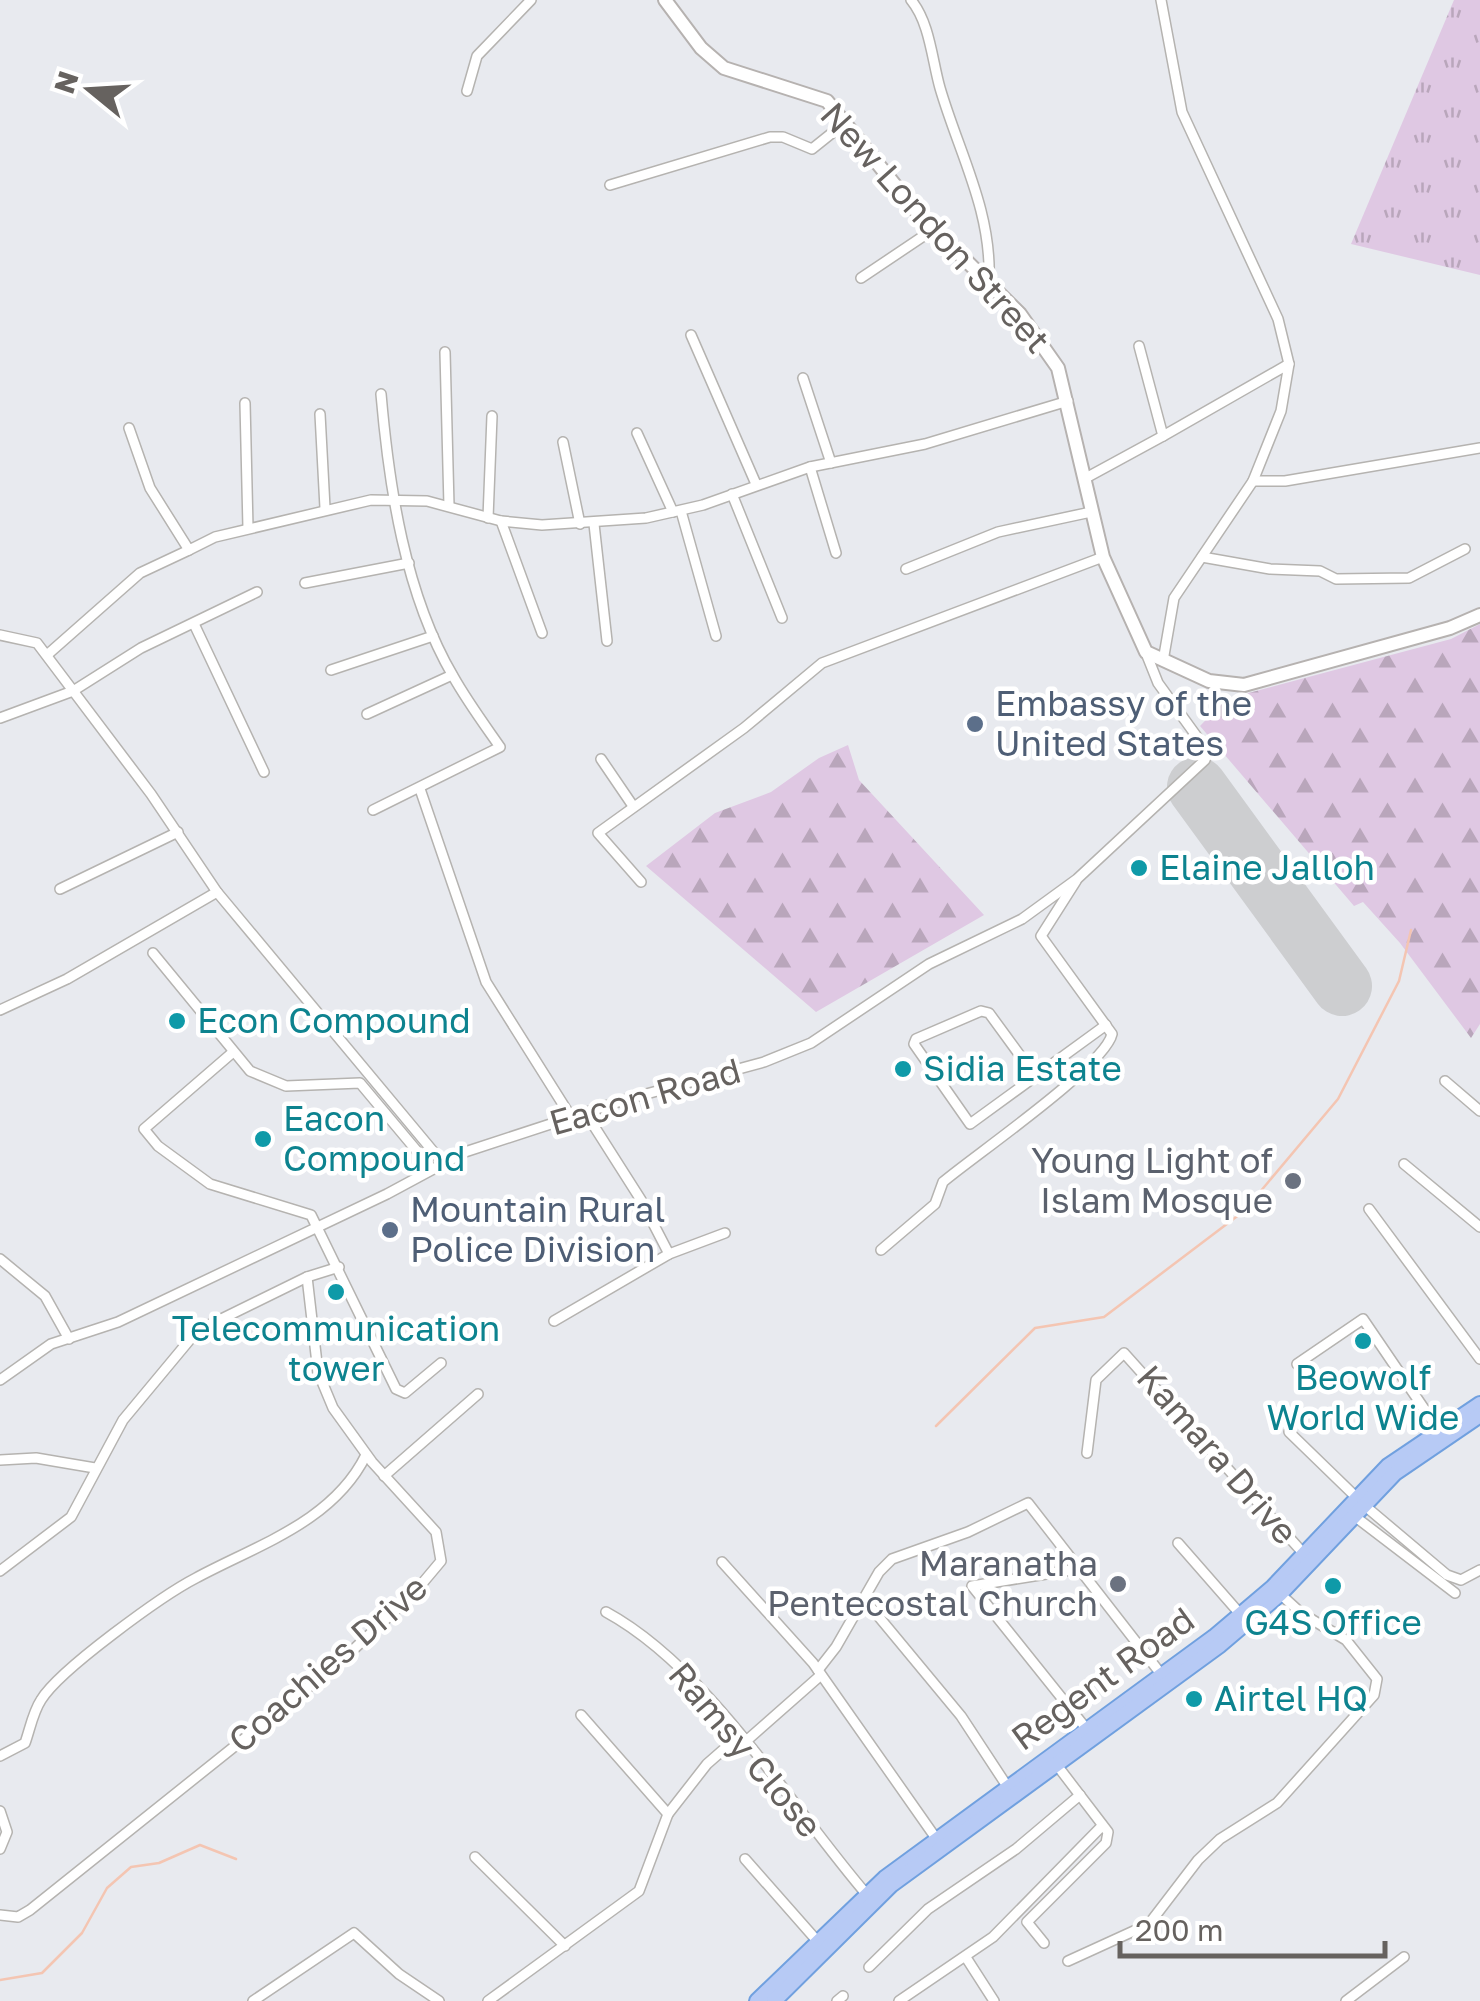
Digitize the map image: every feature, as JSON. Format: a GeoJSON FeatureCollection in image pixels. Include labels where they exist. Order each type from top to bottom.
{"type":"FeatureCollection","features":[{"type":"Feature","properties":{"kind":"main road","name":"Regent Road"},"geometry":{"type":"LineString","coordinates":[[1441,1434],[1480,1404]]}},
{"type":"Feature","properties":{"kind":"main road","name":"Regent Road"},"geometry":{"type":"LineString","coordinates":[[939,1844],[1008,1786],[1209,1647],[1276,1590],[1358,1506],[1402,1454],[1480,1415]]}},
{"type":"Feature","properties":{"kind":"main road","name":"Regent Road"},"geometry":{"type":"LineString","coordinates":[[769,1998],[819,1943],[870,1898],[1086,1728],[1162,1674],[1209,1647],[1241,1615],[1276,1590],[1304,1554],[1358,1506]]}},
{"type":"Feature","properties":{"kind":"main road","name":"Regent Road"},"geometry":{"type":"LineString","coordinates":[[769,1998],[870,1898]]}},
{"type":"Feature","properties":{"kind":"street"},"geometry":{"type":"LineString","coordinates":[[467,91],[477,56],[531,0]]}},
{"type":"Feature","properties":{"kind":"street","name":"New London Street"},"geometry":{"type":"LineString","coordinates":[[665,0],[701,48],[724,68],[751,80],[814,94],[847,121],[879,167],[934,229],[989,281],[1052,356],[1068,401],[1103,557],[1146,652]]}},
{"type":"Feature","properties":{"kind":"street"},"geometry":{"type":"LineString","coordinates":[[912,0],[975,183],[988,244],[989,281]]}},
{"type":"Feature","properties":{"kind":"street"},"geometry":{"type":"LineString","coordinates":[[1161,0],[1182,112],[1278,320],[1289,364],[1282,411],[1253,482],[1174,598],[1164,660]]}},
{"type":"Feature","properties":{"kind":"street"},"geometry":{"type":"LineString","coordinates":[[610,185],[770,138],[783,137],[812,149],[847,121]]}},
{"type":"Feature","properties":{"kind":"street"},"geometry":{"type":"LineString","coordinates":[[861,278],[934,229]]}},
{"type":"Feature","properties":{"kind":"street"},"geometry":{"type":"LineString","coordinates":[[691,335],[756,484]]}},
{"type":"Feature","properties":{"kind":"street"},"geometry":{"type":"LineString","coordinates":[[1139,346],[1164,436]]}},
{"type":"Feature","properties":{"kind":"street"},"geometry":{"type":"LineString","coordinates":[[445,352],[448,506]]}},
{"type":"Feature","properties":{"kind":"street"},"geometry":{"type":"LineString","coordinates":[[1084,479],[1289,364]]}},
{"type":"Feature","properties":{"kind":"street"},"geometry":{"type":"LineString","coordinates":[[803,378],[831,463]]}},
{"type":"Feature","properties":{"kind":"street"},"geometry":{"type":"LineString","coordinates":[[373,810],[500,747],[452,676],[433,636],[410,563],[396,499],[381,394]]}},
{"type":"Feature","properties":{"kind":"street"},"geometry":{"type":"LineString","coordinates":[[46,654],[140,573],[248,528],[325,508],[396,499],[448,506],[501,522],[594,524],[677,512],[810,467],[925,444],[1068,401]]}},
{"type":"Feature","properties":{"kind":"street"},"geometry":{"type":"LineString","coordinates":[[246,403],[248,528]]}},
{"type":"Feature","properties":{"kind":"street"},"geometry":{"type":"LineString","coordinates":[[320,414],[325,508]]}},
{"type":"Feature","properties":{"kind":"street"},"geometry":{"type":"LineString","coordinates":[[488,518],[492,416]]}},
{"type":"Feature","properties":{"kind":"street"},"geometry":{"type":"LineString","coordinates":[[129,428],[150,488],[189,550]]}},
{"type":"Feature","properties":{"kind":"street"},"geometry":{"type":"LineString","coordinates":[[637,434],[677,512],[716,636]]}},
{"type":"Feature","properties":{"kind":"street"},"geometry":{"type":"LineString","coordinates":[[562,442],[580,524]]}},
{"type":"Feature","properties":{"kind":"street"},"geometry":{"type":"LineString","coordinates":[[1253,482],[1285,481],[1480,448]]}},
{"type":"Feature","properties":{"kind":"street"},"geometry":{"type":"LineString","coordinates":[[810,467],[836,553]]}},
{"type":"Feature","properties":{"kind":"street"},"geometry":{"type":"LineString","coordinates":[[732,494],[782,618]]}},
{"type":"Feature","properties":{"kind":"street"},"geometry":{"type":"LineString","coordinates":[[906,569],[998,532],[1091,512]]}},
{"type":"Feature","properties":{"kind":"street"},"geometry":{"type":"LineString","coordinates":[[501,522],[542,632]]}},
{"type":"Feature","properties":{"kind":"street"},"geometry":{"type":"LineString","coordinates":[[594,524],[606,641]]}},
{"type":"Feature","properties":{"kind":"street"},"geometry":{"type":"LineString","coordinates":[[1202,556],[1270,568],[1320,571],[1336,580],[1409,578],[1465,549]]}},
{"type":"Feature","properties":{"kind":"street"},"geometry":{"type":"LineString","coordinates":[[641,882],[598,835],[744,728],[829,659],[1103,557]]}},
{"type":"Feature","properties":{"kind":"street"},"geometry":{"type":"LineString","coordinates":[[305,584],[410,563]]}},
{"type":"Feature","properties":{"kind":"street"},"geometry":{"type":"LineString","coordinates":[[0,718],[73,691],[141,648],[195,626],[257,592]]}},
{"type":"Feature","properties":{"kind":"street"},"geometry":{"type":"LineString","coordinates":[[1146,652],[1210,681],[1254,684],[1450,628],[1480,615]]}},
{"type":"Feature","properties":{"kind":"street"},"geometry":{"type":"LineString","coordinates":[[195,626],[264,772]]}},
{"type":"Feature","properties":{"kind":"street"},"geometry":{"type":"LineString","coordinates":[[0,635],[27,638],[46,654],[178,832],[217,892],[442,1162]]}},
{"type":"Feature","properties":{"kind":"street"},"geometry":{"type":"LineString","coordinates":[[331,670],[433,636]]}},
{"type":"Feature","properties":{"kind":"street","name":"Eacon Road"},"geometry":{"type":"LineString","coordinates":[[0,1380],[45,1348],[118,1322],[318,1228],[442,1162],[585,1112],[764,1062],[811,1043],[929,964],[1022,920],[1077,879],[1205,760],[1208,752],[1158,683],[1146,652]]}},
{"type":"Feature","properties":{"kind":"street"},"geometry":{"type":"LineString","coordinates":[[367,714],[452,676]]}},
{"type":"Feature","properties":{"kind":"street"},"geometry":{"type":"LineString","coordinates":[[602,759],[633,806]]}},
{"type":"Feature","properties":{"kind":"street"},"geometry":{"type":"LineString","coordinates":[[420,789],[486,982],[570,1117]]}},
{"type":"Feature","properties":{"kind":"street"},"geometry":{"type":"LineString","coordinates":[[60,889],[178,832]]}},
{"type":"Feature","properties":{"kind":"street"},"geometry":{"type":"LineString","coordinates":[[881,1250],[935,1204],[944,1182],[1102,1054],[1112,1034],[1041,936],[1077,879]]}},
{"type":"Feature","properties":{"kind":"street"},"geometry":{"type":"LineString","coordinates":[[0,1010],[67,979],[217,892]]}},
{"type":"Feature","properties":{"kind":"street"},"geometry":{"type":"LineString","coordinates":[[154,953],[250,1071],[286,1086],[360,1083],[432,1168]]}},
{"type":"Feature","properties":{"kind":"street"},"geometry":{"type":"LineString","coordinates":[[1036,1076],[989,1014],[981,1011],[916,1039],[914,1044],[941,1090],[970,1124],[1106,1026]]}},
{"type":"Feature","properties":{"kind":"street"},"geometry":{"type":"LineString","coordinates":[[232,1053],[144,1129],[158,1146],[200,1178],[252,1200],[306,1212],[340,1267],[373,1348],[396,1388],[405,1393],[441,1363]]}},
{"type":"Feature","properties":{"kind":"street"},"geometry":{"type":"LineString","coordinates":[[1445,1081],[1480,1111]]}},
{"type":"Feature","properties":{"kind":"street"},"geometry":{"type":"LineString","coordinates":[[585,1112],[641,1200],[669,1254]]}},
{"type":"Feature","properties":{"kind":"street"},"geometry":{"type":"LineString","coordinates":[[1404,1164],[1480,1227]]}},
{"type":"Feature","properties":{"kind":"street"},"geometry":{"type":"LineString","coordinates":[[1369,1209],[1480,1360]]}},
{"type":"Feature","properties":{"kind":"street"},"geometry":{"type":"LineString","coordinates":[[554,1322],[669,1254],[725,1233]]}},
{"type":"Feature","properties":{"kind":"street"},"geometry":{"type":"LineString","coordinates":[[0,1258],[45,1296],[69,1339]]}},
{"type":"Feature","properties":{"kind":"street"},"geometry":{"type":"LineString","coordinates":[[0,1571],[71,1517],[132,1406],[197,1331],[307,1276],[340,1267]]}},
{"type":"Feature","properties":{"kind":"street","name":"Coachies Drive"},"geometry":{"type":"LineString","coordinates":[[0,1915],[18,1918],[30,1910],[340,1662],[441,1561],[436,1532],[366,1455],[333,1408],[318,1372],[307,1276]]}},
{"type":"Feature","properties":{"kind":"street"},"geometry":{"type":"LineString","coordinates":[[1296,1364],[1362,1319],[1441,1434]]}},
{"type":"Feature","properties":{"kind":"street","name":"Kamara Drive"},"geometry":{"type":"LineString","coordinates":[[1087,1452],[1096,1380],[1124,1352],[1304,1554]]}},
{"type":"Feature","properties":{"kind":"street"},"geometry":{"type":"LineString","coordinates":[[384,1476],[478,1394]]}},
{"type":"Feature","properties":{"kind":"street"},"geometry":{"type":"LineString","coordinates":[[1290,1432],[1358,1506],[1455,1592]]}},
{"type":"Feature","properties":{"kind":"street"},"geometry":{"type":"LineString","coordinates":[[0,1756],[26,1742],[38,1706],[56,1680],[198,1576],[287,1532],[330,1502],[357,1474],[366,1455]]}},
{"type":"Feature","properties":{"kind":"street"},"geometry":{"type":"LineString","coordinates":[[0,1460],[54,1459],[95,1468]]}},
{"type":"Feature","properties":{"kind":"street"},"geometry":{"type":"LineString","coordinates":[[488,2001],[643,1886],[668,1814],[707,1764],[820,1673],[879,1572],[896,1556],[968,1532],[1028,1503],[1162,1674]]}},
{"type":"Feature","properties":{"kind":"street"},"geometry":{"type":"LineString","coordinates":[[1358,1506],[1448,1575],[1461,1580],[1480,1570]]}},
{"type":"Feature","properties":{"kind":"street"},"geometry":{"type":"LineString","coordinates":[[1178,1542],[1241,1615]]}},
{"type":"Feature","properties":{"kind":"street"},"geometry":{"type":"LineString","coordinates":[[722,1562],[820,1673],[939,1844]]}},
{"type":"Feature","properties":{"kind":"street"},"geometry":{"type":"LineString","coordinates":[[1071,1570],[972,1586],[1086,1728]]}},
{"type":"Feature","properties":{"kind":"street"},"geometry":{"type":"LineString","coordinates":[[1068,1961],[1149,1924],[1198,1860],[1220,1839],[1276,1803],[1374,1696],[1380,1684],[1353,1647],[1276,1590]]}},
{"type":"Feature","properties":{"kind":"street"},"geometry":{"type":"LineString","coordinates":[[864,1599],[961,1716],[1008,1786]]}},
{"type":"Feature","properties":{"kind":"street","name":"Ramsy Close"},"geometry":{"type":"LineString","coordinates":[[606,1612],[660,1651],[742,1739],[870,1898]]}},
{"type":"Feature","properties":{"kind":"street"},"geometry":{"type":"LineString","coordinates":[[581,1715],[668,1814]]}},
{"type":"Feature","properties":{"kind":"street"},"geometry":{"type":"LineString","coordinates":[[1044,1943],[1027,1922],[1106,1843],[1108,1832],[1051,1758]]}},
{"type":"Feature","properties":{"kind":"street"},"geometry":{"type":"LineString","coordinates":[[869,1968],[928,1909],[1016,1849],[1080,1796]]}},
{"type":"Feature","properties":{"kind":"street"},"geometry":{"type":"LineString","coordinates":[[0,1811],[7,1832],[0,1849]]}},
{"type":"Feature","properties":{"kind":"street"},"geometry":{"type":"LineString","coordinates":[[900,2001],[968,1959],[1030,1904],[1102,1826]]}},
{"type":"Feature","properties":{"kind":"street"},"geometry":{"type":"LineString","coordinates":[[475,1857],[565,1946]]}},
{"type":"Feature","properties":{"kind":"street"},"geometry":{"type":"LineString","coordinates":[[745,1859],[819,1943]]}},
{"type":"Feature","properties":{"kind":"street"},"geometry":{"type":"LineString","coordinates":[[253,2001],[349,1933],[358,1934],[399,1974],[439,2001]]}},
{"type":"Feature","properties":{"kind":"street"},"geometry":{"type":"LineString","coordinates":[[1346,2001],[1404,1957]]}},
{"type":"Feature","properties":{"kind":"street"},"geometry":{"type":"LineString","coordinates":[[968,1959],[994,2001]]}},
{"type":"Feature","properties":{"kind":"green space"},"geometry":{"type":"Polygon","coordinates":[[[1454,0],[1480,0],[1480,275],[1351,244],[1454,0]]]}},
{"type":"Feature","properties":{"kind":"green space"},"geometry":{"type":"Polygon","coordinates":[[[1480,624],[1480,1024],[1471,1038],[1400,943],[1363,902],[1354,906],[1200,726],[1226,699],[1451,639],[1480,624]]]}},
{"type":"Feature","properties":{"kind":"green space"},"geometry":{"type":"Polygon","coordinates":[[[848,745],[859,780],[984,915],[816,1012],[646,866],[715,813],[771,792],[819,758],[848,745]]]}},
{"type":"Feature","properties":{"kind":"waterway"},"geometry":{"type":"LineString","coordinates":[[936,1426],[1035,1328],[1104,1317],[1244,1211],[1338,1099],[1399,981],[1411,930]]}},
{"type":"Feature","properties":{"kind":"waterway"},"geometry":{"type":"LineString","coordinates":[[0,1980],[42,1973],[82,1933],[107,1888],[131,1867],[159,1863],[200,1845],[236,1859]]}},
{"type":"Feature","properties":{"kind":"runway"},"geometry":{"type":"LineString","coordinates":[[1197,787],[1342,986]]}},
{"type":"Feature","properties":{"kind":"place","name":"Embassy of the United States"},"geometry":{"type":"Point","coordinates":[975,724]}},
{"type":"Feature","properties":{"kind":"place","name":"Elaine Jalloh"},"geometry":{"type":"Point","coordinates":[1139,868]}},
{"type":"Feature","properties":{"kind":"place","name":"Econ Compound"},"geometry":{"type":"Point","coordinates":[177,1021]}},
{"type":"Feature","properties":{"kind":"place","name":"Sidia Estate"},"geometry":{"type":"Point","coordinates":[903,1069]}},
{"type":"Feature","properties":{"kind":"place","name":"Eacon Compound"},"geometry":{"type":"Point","coordinates":[263,1139]}},
{"type":"Feature","properties":{"kind":"place","name":"Young Light of Islam Mosque"},"geometry":{"type":"Point","coordinates":[1293,1181]}},
{"type":"Feature","properties":{"kind":"place","name":"Mountain Rural Police Division"},"geometry":{"type":"Point","coordinates":[390,1230]}},
{"type":"Feature","properties":{"kind":"place","name":"Telecommunication tower"},"geometry":{"type":"Point","coordinates":[336,1292]}},
{"type":"Feature","properties":{"kind":"place","name":"Beowolf World Wide"},"geometry":{"type":"Point","coordinates":[1363,1341]}},
{"type":"Feature","properties":{"kind":"place","name":"Maranatha Pentecostal Church"},"geometry":{"type":"Point","coordinates":[1118,1584]}},
{"type":"Feature","properties":{"kind":"place","name":"G4S Office"},"geometry":{"type":"Point","coordinates":[1333,1586]}},
{"type":"Feature","properties":{"kind":"place","name":"Airtel HQ"},"geometry":{"type":"Point","coordinates":[1194,1699]}}]}
